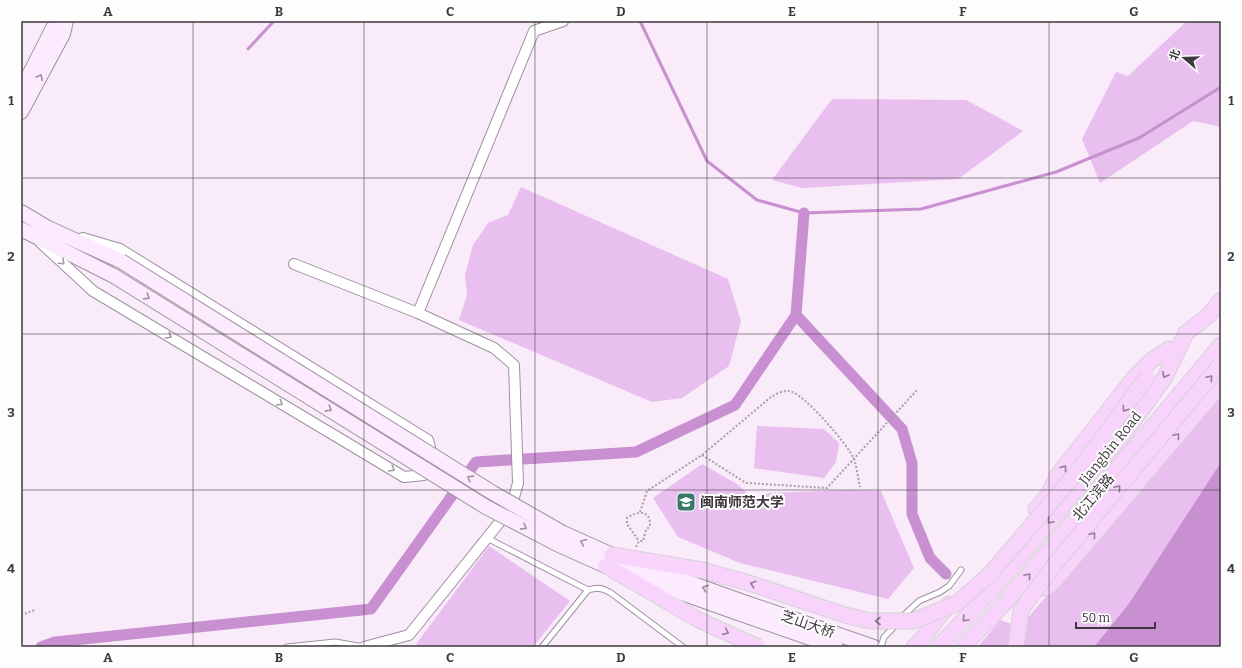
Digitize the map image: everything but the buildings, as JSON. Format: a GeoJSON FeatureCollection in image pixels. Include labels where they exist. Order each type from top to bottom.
{"type":"FeatureCollection","features":[{"type":"Feature","properties":{"kind":"main road","name":"Jiangbin Road"},"geometry":{"type":"LineString","coordinates":[[938,647],[991,591],[1127,430],[1165,377],[1186,333],[1209,316],[1221,300]]}},
{"type":"Feature","properties":{"kind":"main road"},"geometry":{"type":"LineString","coordinates":[[609,561],[702,570],[749,583],[844,615],[870,621],[913,620],[956,604],[990,574],[1078,471],[1147,377],[1169,349],[1186,333]]}},
{"type":"Feature","properties":{"kind":"main road","name":"北江滨路"},"geometry":{"type":"LineString","coordinates":[[963,647],[1002,606],[1221,345]]}},
{"type":"Feature","properties":{"kind":"main road"},"geometry":{"type":"LineString","coordinates":[[914,647],[954,597],[982,574],[1048,495],[1058,475],[1134,378],[1152,360],[1169,349]]}},
{"type":"Feature","properties":{"kind":"main road"},"geometry":{"type":"LineString","coordinates":[[1016,647],[1021,610],[1032,594],[1055,564],[1221,364]]}},
{"type":"Feature","properties":{"kind":"main road"},"geometry":{"type":"LineString","coordinates":[[976,647],[1031,590],[1047,587],[1055,580],[1221,384]]}},
{"type":"Feature","properties":{"kind":"main road"},"geometry":{"type":"LineString","coordinates":[[609,561],[699,620],[758,647]]}},
{"type":"Feature","properties":{"kind":"street"},"geometry":{"type":"LineString","coordinates":[[21,91],[53,28],[62,21]]}},
{"type":"Feature","properties":{"kind":"street"},"geometry":{"type":"LineString","coordinates":[[21,112],[63,34],[66,21]]}},
{"type":"Feature","properties":{"kind":"street"},"geometry":{"type":"LineString","coordinates":[[418,313],[534,30],[563,21]]}},
{"type":"Feature","properties":{"kind":"street"},"geometry":{"type":"LineString","coordinates":[[21,208],[26,215],[48,228],[121,261],[493,493],[609,561]]}},
{"type":"Feature","properties":{"kind":"street"},"geometry":{"type":"LineString","coordinates":[[25,232],[93,291],[404,477],[424,476],[434,462],[428,440],[120,249],[48,228]]}},
{"type":"Feature","properties":{"kind":"street"},"geometry":{"type":"LineString","coordinates":[[25,232],[114,276],[486,507],[557,544],[738,607],[836,647]]}},
{"type":"Feature","properties":{"kind":"street"},"geometry":{"type":"LineString","coordinates":[[294,264],[418,313],[494,348],[514,365],[518,483],[511,508],[410,635],[364,647]]}},
{"type":"Feature","properties":{"kind":"street","name":"芝山大桥"},"geometry":{"type":"LineString","coordinates":[[738,607],[874,647]]}},
{"type":"Feature","properties":{"kind":"lane"},"geometry":{"type":"LineString","coordinates":[[487,538],[588,590]]}},
{"type":"Feature","properties":{"kind":"lane"},"geometry":{"type":"LineString","coordinates":[[880,647],[884,638],[909,610],[919,601],[940,592],[949,586],[961,570]]}},
{"type":"Feature","properties":{"kind":"lane"},"geometry":{"type":"LineString","coordinates":[[542,647],[588,590],[597,587],[603,588],[683,647]]}},
{"type":"Feature","properties":{"kind":"lane"},"geometry":{"type":"LineString","coordinates":[[287,647],[335,642],[364,647]]}},
{"type":"Feature","properties":{"kind":"path"},"geometry":{"type":"LineString","coordinates":[[702,454],[746,482],[827,488],[918,389]]}},
{"type":"Feature","properties":{"kind":"path"},"geometry":{"type":"LineString","coordinates":[[640,512],[647,491],[702,454],[779,392],[789,391],[797,394],[822,417],[837,434],[854,459],[860,487]]}},
{"type":"Feature","properties":{"kind":"path"},"geometry":{"type":"LineString","coordinates":[[640,512],[646,514],[650,520],[650,526],[646,530],[643,541],[639,541],[634,537],[632,531],[626,524],[627,518],[640,512]]}},
{"type":"Feature","properties":{"kind":"path"},"geometry":{"type":"LineString","coordinates":[[21,615],[35,610]]}},
{"type":"Feature","properties":{"kind":"shaded area"},"geometry":{"type":"Polygon","coordinates":[[[1187,21],[1221,21],[1221,128],[1193,121],[1100,183],[1082,139],[1116,72],[1128,76],[1187,21]]]}},
{"type":"Feature","properties":{"kind":"shaded area"},"geometry":{"type":"Polygon","coordinates":[[[832,99],[966,100],[1023,131],[958,179],[802,188],[772,180],[832,99]]]}},
{"type":"Feature","properties":{"kind":"shaded area"},"geometry":{"type":"Polygon","coordinates":[[[521,187],[728,279],[741,321],[729,366],[682,398],[652,402],[459,320],[467,295],[465,275],[473,245],[488,223],[508,215],[521,187]]]}},
{"type":"Feature","properties":{"kind":"shaded area"},"geometry":{"type":"Polygon","coordinates":[[[1221,390],[1221,462],[1130,602],[1094,647],[978,647],[1000,620],[1020,627],[1221,390]]]}},
{"type":"Feature","properties":{"kind":"shaded area"},"geometry":{"type":"Polygon","coordinates":[[[757,426],[824,429],[839,443],[836,462],[824,478],[754,468],[757,426]]]}},
{"type":"Feature","properties":{"kind":"shaded area"},"geometry":{"type":"Polygon","coordinates":[[[1221,462],[1221,647],[1094,647],[1130,602],[1221,462]]]}},
{"type":"Feature","properties":{"kind":"shaded area"},"geometry":{"type":"Polygon","coordinates":[[[702,464],[737,484],[756,501],[768,493],[850,490],[881,491],[914,568],[888,599],[740,563],[678,537],[653,498],[702,464]]]}},
{"type":"Feature","properties":{"kind":"shaded area"},"geometry":{"type":"Polygon","coordinates":[[[489,546],[570,601],[533,647],[414,647],[489,546]]]}},
{"type":"Feature","properties":{"kind":"waterway"},"geometry":{"type":"LineString","coordinates":[[248,49],[274,21]]}},
{"type":"Feature","properties":{"kind":"waterway"},"geometry":{"type":"LineString","coordinates":[[640,21],[707,161],[757,200],[804,213],[921,209],[1056,172],[1139,138],[1221,87]]}},
{"type":"Feature","properties":{"kind":"waterway"},"geometry":{"type":"LineString","coordinates":[[796,315],[804,213]]}},
{"type":"Feature","properties":{"kind":"waterway"},"geometry":{"type":"LineString","coordinates":[[41,647],[55,642],[371,609],[476,462],[636,452],[735,405],[796,315],[902,429],[912,463],[912,514],[930,558],[946,574]]}},
{"type":"Feature","properties":{"kind":"place","name":"闽南师范大学"},"geometry":{"type":"Point","coordinates":[686,502]}}]}
